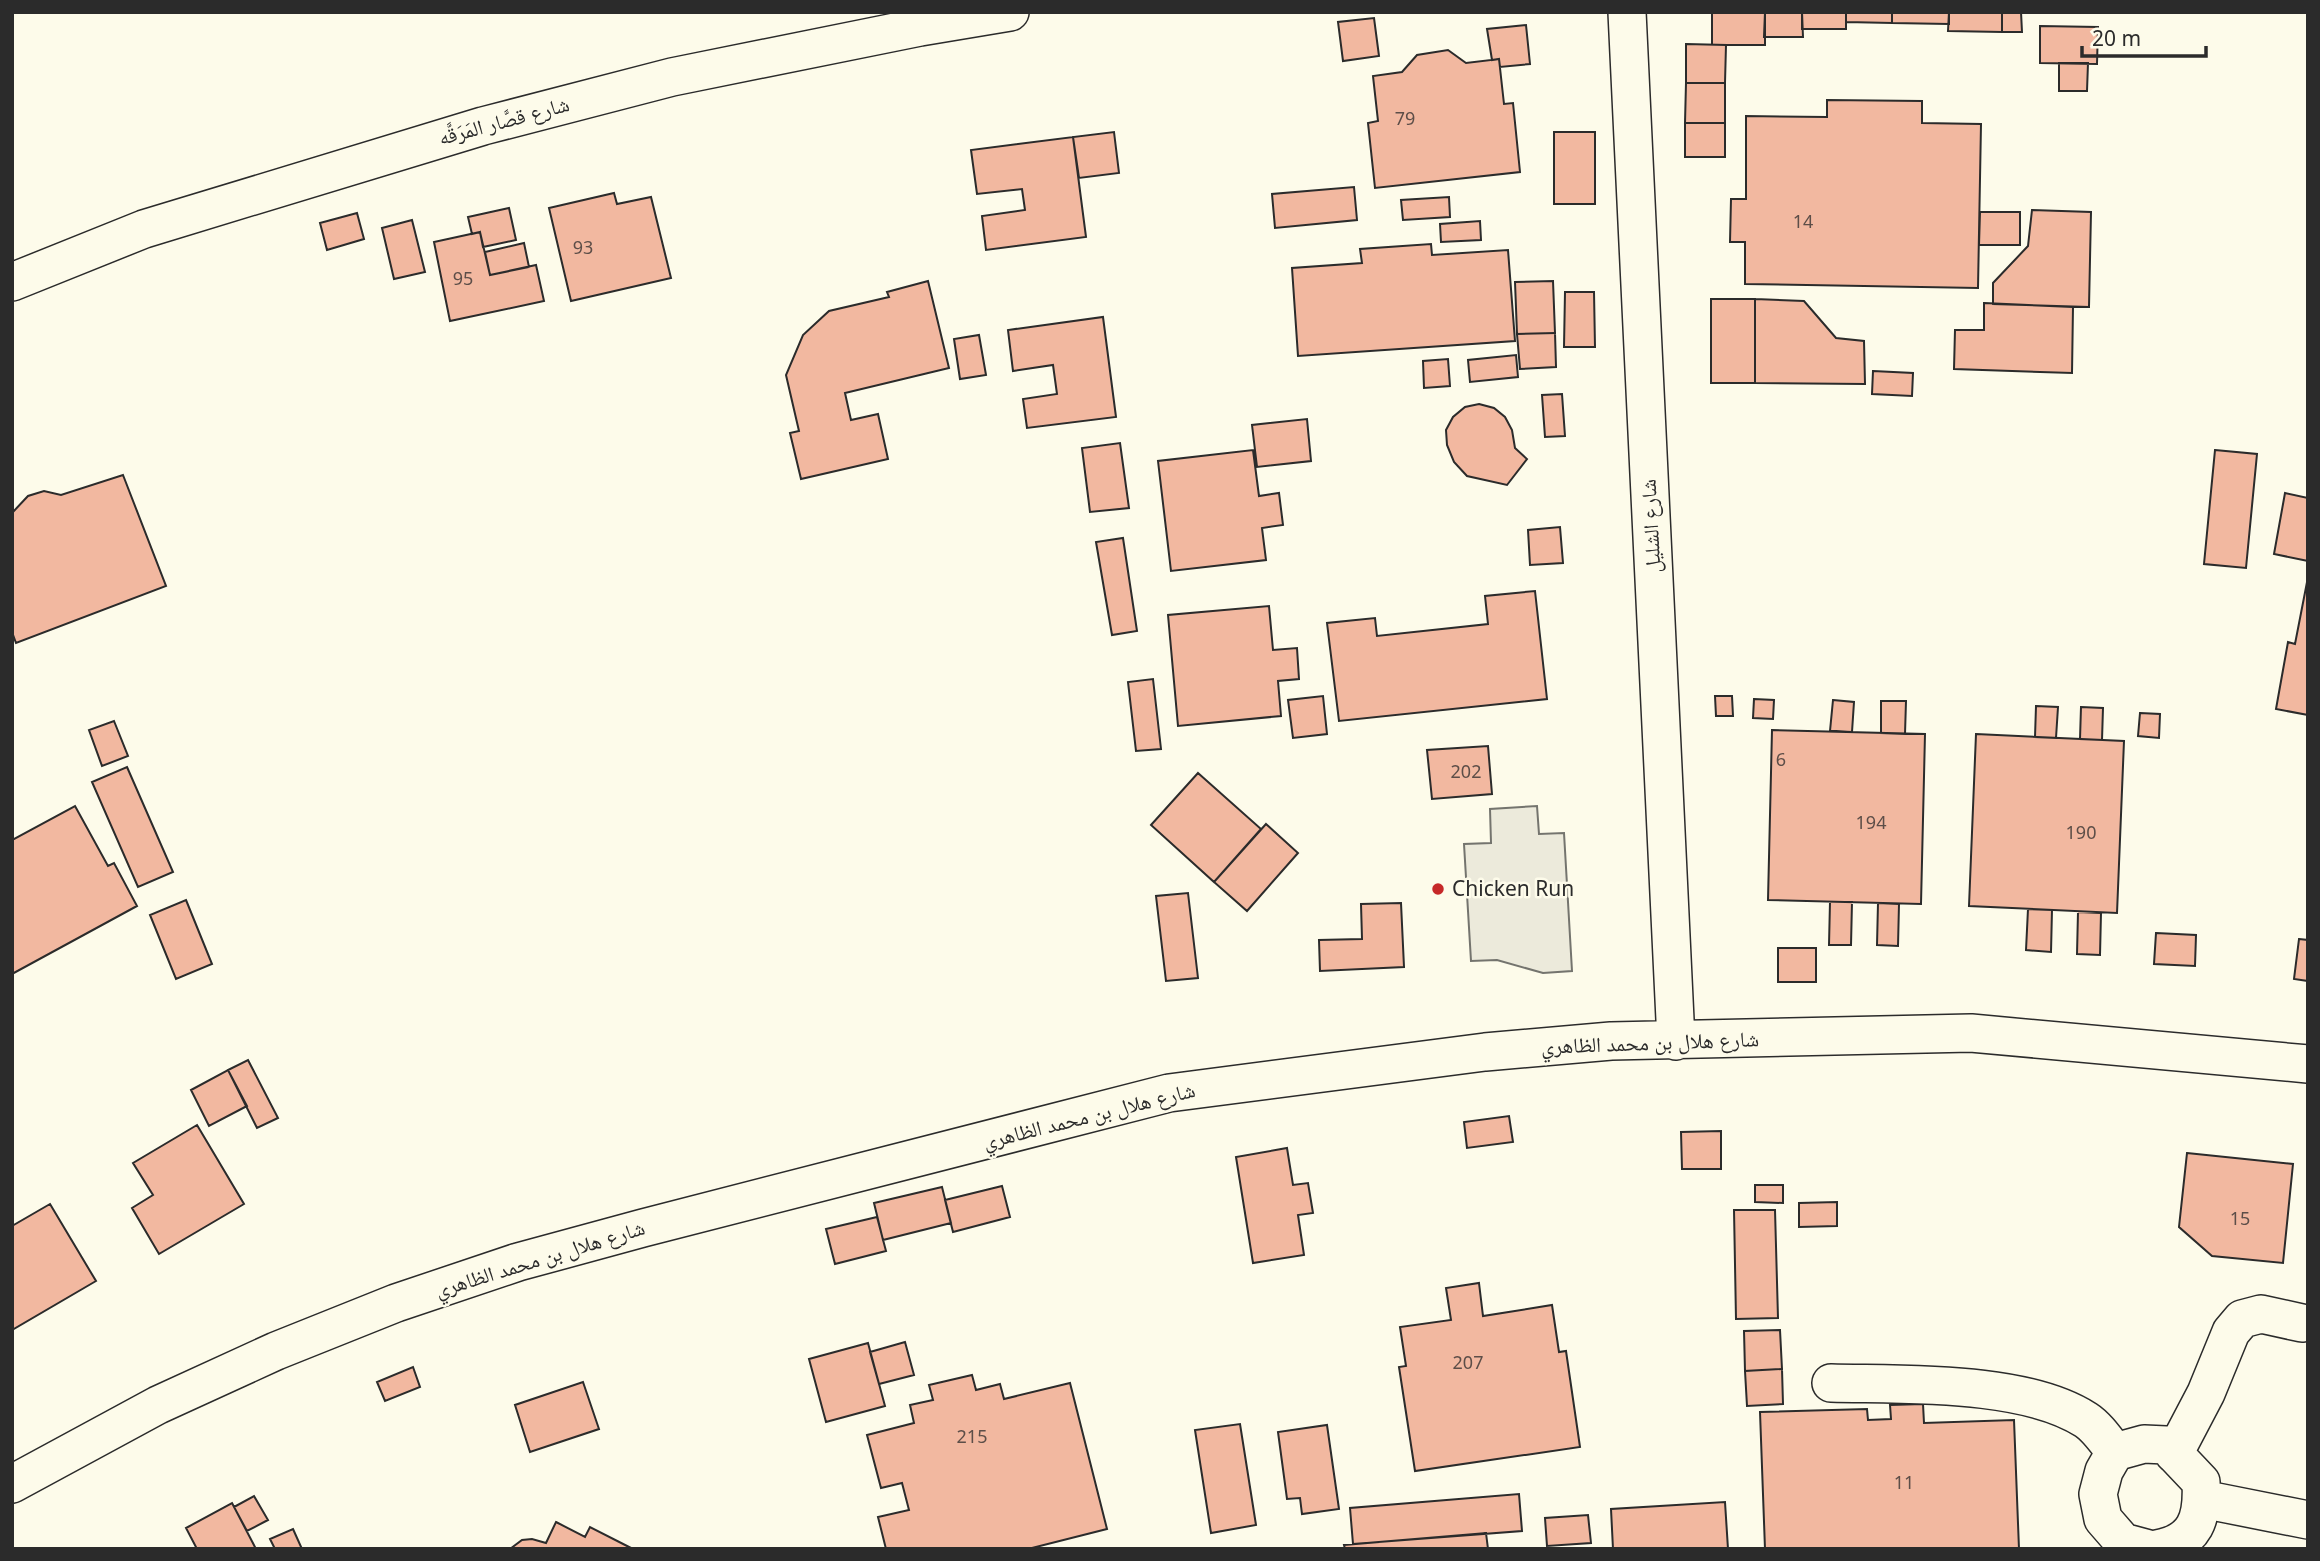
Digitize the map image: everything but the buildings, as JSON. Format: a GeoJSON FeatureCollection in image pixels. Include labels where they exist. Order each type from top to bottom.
{"type":"FeatureCollection","features":[{"type":"Feature","properties":{"kind":"street","name":"شارع قصَّار المَرَقَّه"},"geometry":{"type":"LineString","coordinates":[[12,282],[144,229],[482,126],[672,77],[920,27],[1010,12]]}},
{"type":"Feature","properties":{"kind":"street","name":"شارع الشليل"},"geometry":{"type":"LineString","coordinates":[[1627,12],[1676,1041]]}},
{"type":"Feature","properties":{"kind":"street","name":"شارع هلال بن محمد الظاهري"},"geometry":{"type":"LineString","coordinates":[[12,1484],[159,1405],[276,1351],[396,1303],[518,1262],[643,1228],[1169,1093],[1485,1052],[1611,1041],[1971,1033],[2308,1064]]}},
{"type":"Feature","properties":{"kind":"street"},"geometry":{"type":"LineString","coordinates":[[2174,1454],[2206,1393],[2231,1332],[2242,1319],[2261,1314],[2302,1323]]}},
{"type":"Feature","properties":{"kind":"street"},"geometry":{"type":"LineString","coordinates":[[1832,1383],[1949,1386],[2045,1400],[2088,1421],[2115,1452]]}},
{"type":"Feature","properties":{"kind":"street"},"geometry":{"type":"LineString","coordinates":[[2149,1549],[2123,1542],[2103,1519],[2098,1493],[2104,1471],[2115,1452],[2144,1444],[2166,1445],[2201,1482],[2201,1515],[2177,1545]]}},
{"type":"Feature","properties":{"kind":"street"},"geometry":{"type":"LineString","coordinates":[[2202,1499],[2308,1520]]}},
{"type":"Feature","properties":{"kind":"shaded area"},"geometry":{"type":"Polygon","coordinates":[[[1537,806],[1539,834],[1564,833],[1572,971],[1543,973],[1497,960],[1471,961],[1464,844],[1491,843],[1490,809],[1537,806]]]}},
{"type":"Feature","properties":{"kind":"place","name":"Chicken Run"},"geometry":{"type":"Point","coordinates":[1438,889]}}]}
